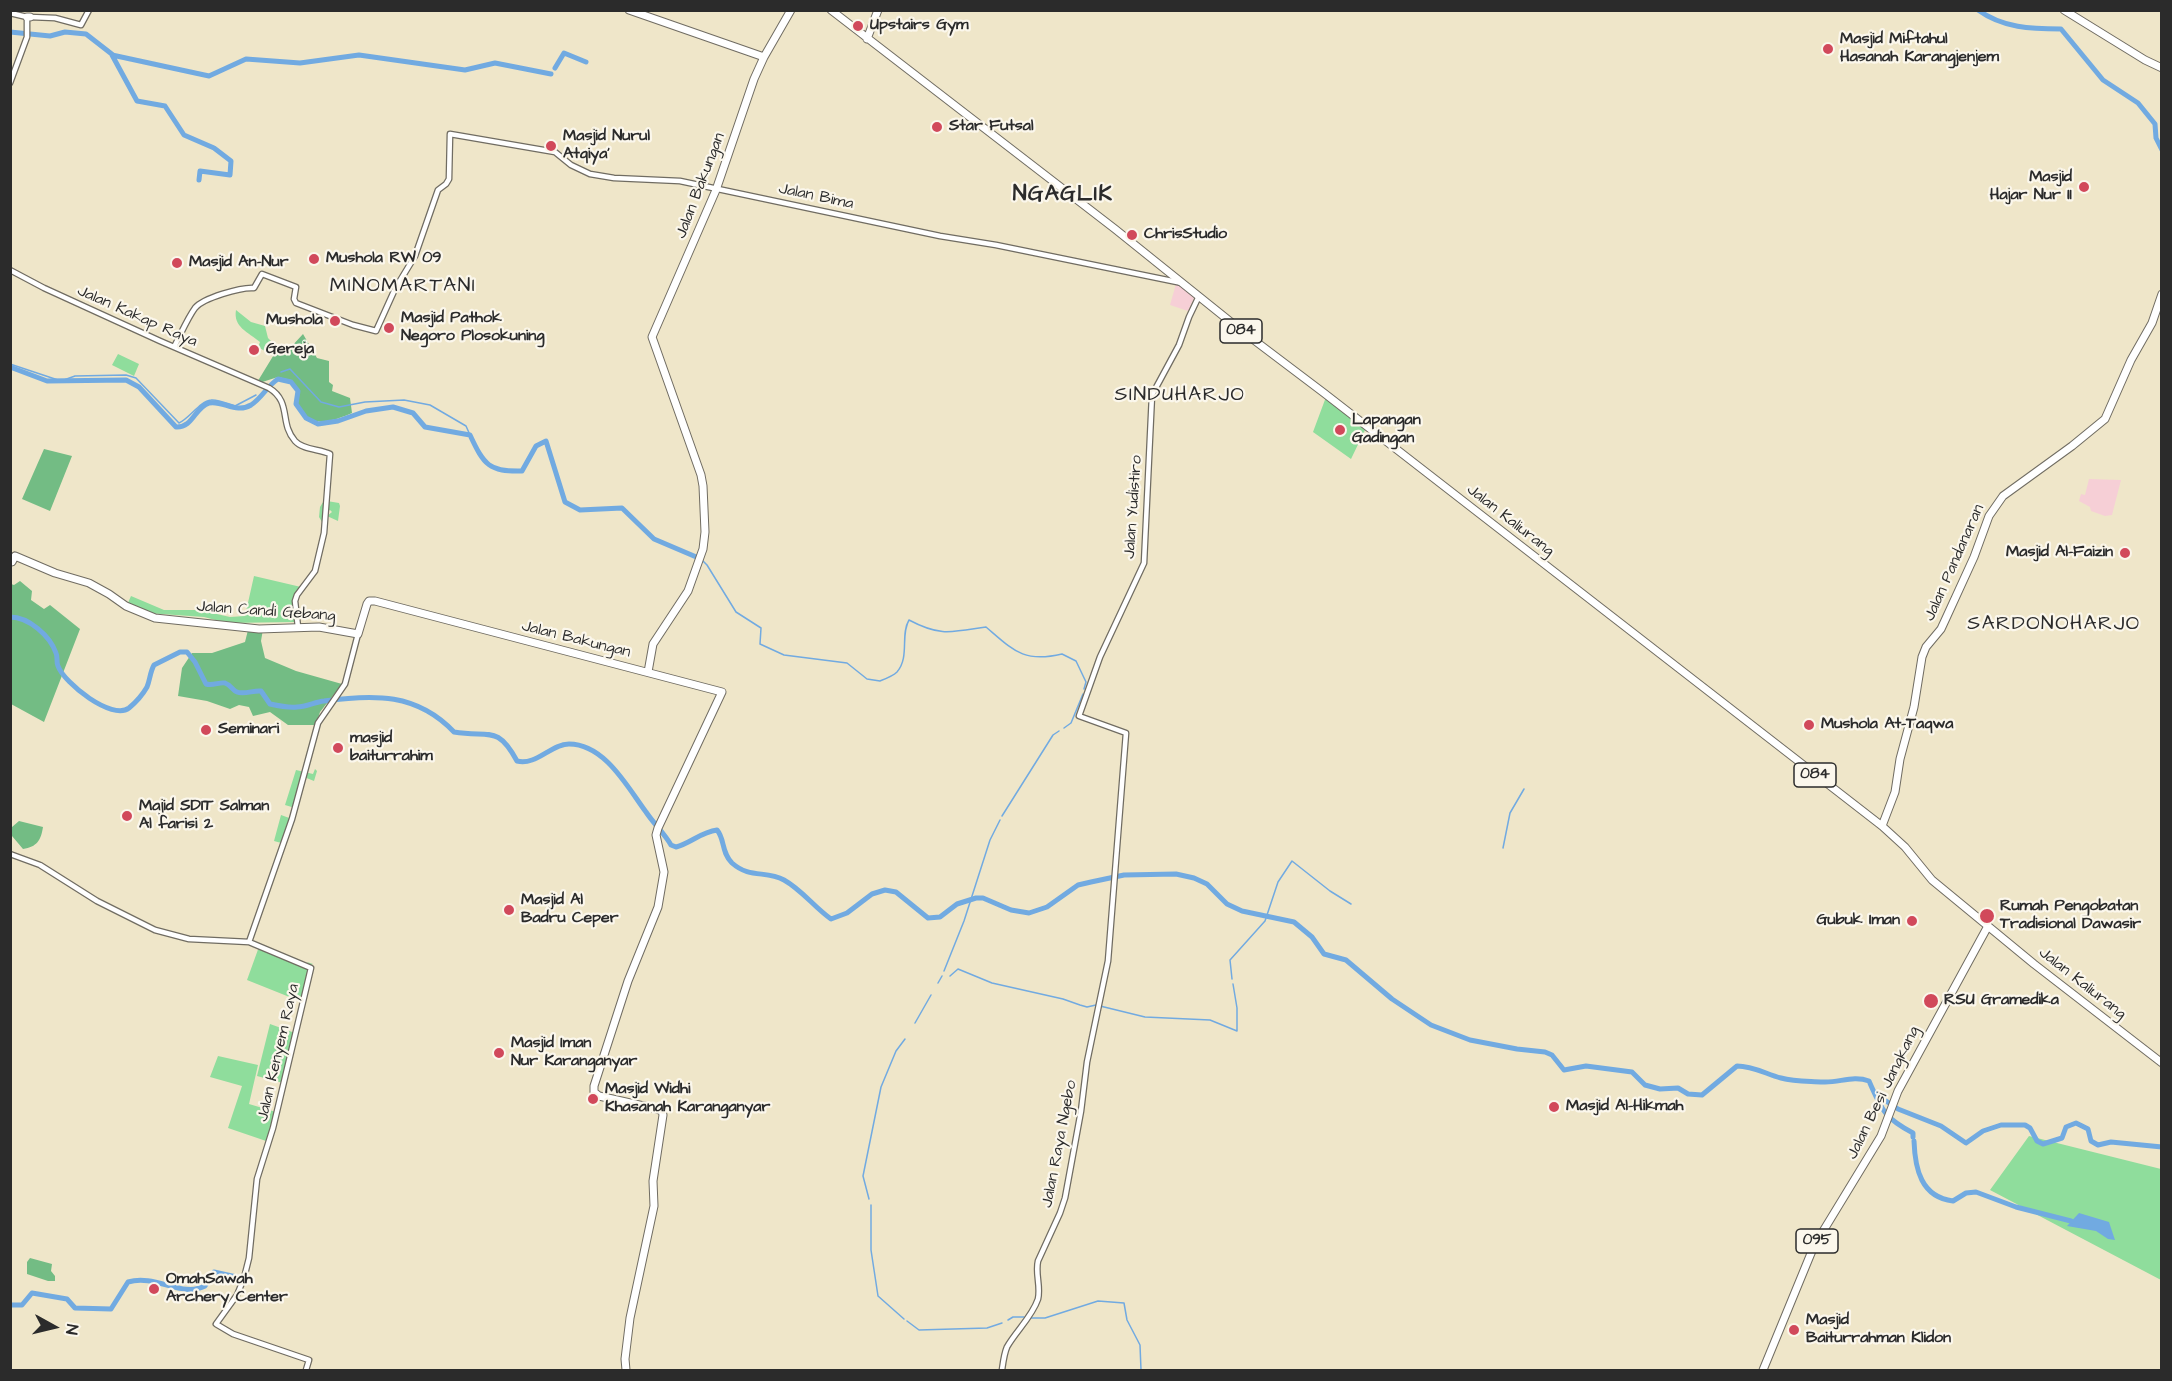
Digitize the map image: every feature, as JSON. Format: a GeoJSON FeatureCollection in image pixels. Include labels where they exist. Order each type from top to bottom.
{"type":"FeatureCollection","features":[{"type":"Feature","properties":{"kind":"main road"},"geometry":{"type":"LineString","coordinates":[[628,10],[764,57]]}},
{"type":"Feature","properties":{"kind":"main road","name":"Jalan Bakungan"},"geometry":{"type":"LineString","coordinates":[[358,634],[367,604],[369,601],[375,601],[648,672],[653,644],[688,591],[705,540],[704,486],[652,337],[716,190],[764,57],[791,10]]}},
{"type":"Feature","properties":{"kind":"main road","name":"Jalan Kaliurang"},"geometry":{"type":"LineString","coordinates":[[831,10],[1173,279],[1182,283],[1882,826],[1905,847],[1932,880],[2162,1063]]}},
{"type":"Feature","properties":{"kind":"main road"},"geometry":{"type":"LineString","coordinates":[[867,39],[878,10]]}},
{"type":"Feature","properties":{"kind":"main road"},"geometry":{"type":"LineString","coordinates":[[2064,10],[2162,68]]}},
{"type":"Feature","properties":{"kind":"main road","name":"Jalan Pandanaran"},"geometry":{"type":"LineString","coordinates":[[1882,826],[1895,792],[1900,759],[1914,707],[1922,657],[1926,647],[1941,629],[1974,557],[1989,516],[2003,496],[2105,419],[2131,360],[2152,323],[2162,294]]}},
{"type":"Feature","properties":{"kind":"main road","name":"Jalan Candi Gebang"},"geometry":{"type":"LineString","coordinates":[[10,562],[15,556],[55,573],[89,583],[126,606],[155,618],[250,628],[319,627],[358,634]]}},
{"type":"Feature","properties":{"kind":"main road"},"geometry":{"type":"LineString","coordinates":[[626,1371],[625,1359],[630,1318],[654,1206],[654,1174],[663,1115],[662,1111],[657,1109],[599,1096],[594,1092],[594,1086],[624,992],[658,907],[664,872],[656,835],[722,692],[648,672]]}},
{"type":"Feature","properties":{"kind":"main road","name":"Jalan Besi Jangkang"},"geometry":{"type":"LineString","coordinates":[[1763,1371],[1814,1246],[1881,1136],[1898,1091],[1988,926]]}},
{"type":"Feature","properties":{"kind":"street"},"geometry":{"type":"LineString","coordinates":[[10,13],[28,17],[55,18],[81,25],[89,10]]}},
{"type":"Feature","properties":{"kind":"street"},"geometry":{"type":"LineString","coordinates":[[10,83],[27,34],[28,17]]}},
{"type":"Feature","properties":{"kind":"street","name":"Jalan Bima"},"geometry":{"type":"LineString","coordinates":[[174,347],[196,307],[244,287],[254,288],[261,274],[296,287],[294,301],[296,303],[353,325],[376,331],[395,289],[415,256],[438,190],[449,179],[450,134],[555,152],[571,165],[590,174],[614,178],[670,180],[940,236],[996,244],[1173,279]]}},
{"type":"Feature","properties":{"kind":"street","name":"Jalan Kakap Raya"},"geometry":{"type":"LineString","coordinates":[[10,270],[44,288],[269,388],[283,402],[285,418],[296,442],[328,453],[330,457],[324,533],[315,571],[295,601],[297,627]]}},
{"type":"Feature","properties":{"kind":"street","name":"Jalan Yudistiro"},"geometry":{"type":"LineString","coordinates":[[1126,733],[1079,717],[1100,657],[1144,563],[1152,395],[1179,345],[1198,296]]}},
{"type":"Feature","properties":{"kind":"street","name":"Jalan Bakungan"},"geometry":{"type":"LineString","coordinates":[[249,942],[292,819],[318,723],[345,684],[358,634]]}},
{"type":"Feature","properties":{"kind":"street","name":"Jalan Raya Ngebo"},"geometry":{"type":"LineString","coordinates":[[1002,1371],[1008,1346],[1037,1300],[1038,1261],[1065,1198],[1110,945],[1126,733]]}},
{"type":"Feature","properties":{"kind":"street"},"geometry":{"type":"LineString","coordinates":[[10,854],[43,866],[97,901],[154,930],[189,939],[249,942]]}},
{"type":"Feature","properties":{"kind":"street","name":"Jalan Kenyem Raya"},"geometry":{"type":"LineString","coordinates":[[249,942],[311,968],[269,1143],[257,1179],[248,1260],[237,1295],[216,1324],[233,1334],[309,1360],[306,1371]]}},
{"type":"Feature","properties":{"kind":"shaded area"},"geometry":{"type":"Polygon","coordinates":[[[1176,284],[1181,284],[1195,296],[1188,311],[1170,305],[1176,284]]]}},
{"type":"Feature","properties":{"kind":"shaded area"},"geometry":{"type":"Polygon","coordinates":[[[2089,479],[2121,480],[2112,515],[2105,516],[2091,511],[2090,507],[2079,501],[2081,494],[2085,495],[2089,479]]]}},
{"type":"Feature","properties":{"kind":"green space"},"geometry":{"type":"Polygon","coordinates":[[[236,310],[251,322],[265,326],[268,338],[278,348],[273,356],[258,347],[260,342],[239,325],[236,310]]]}},
{"type":"Feature","properties":{"kind":"green space"},"geometry":{"type":"Polygon","coordinates":[[[303,334],[317,358],[329,361],[329,382],[333,385],[332,391],[350,398],[352,413],[334,419],[316,421],[305,416],[297,404],[299,390],[291,380],[278,377],[256,384],[278,348],[291,347],[303,334]]]}},
{"type":"Feature","properties":{"kind":"green space"},"geometry":{"type":"Polygon","coordinates":[[[118,354],[139,364],[134,376],[112,365],[118,354]]]}},
{"type":"Feature","properties":{"kind":"green space","name":"Lapangan Gadingan"},"geometry":{"type":"Polygon","coordinates":[[[1326,397],[1366,428],[1351,459],[1313,432],[1326,397]]]}},
{"type":"Feature","properties":{"kind":"green space"},"geometry":{"type":"Polygon","coordinates":[[[44,449],[72,456],[50,511],[22,499],[44,449]]]}},
{"type":"Feature","properties":{"kind":"green space"},"geometry":{"type":"Polygon","coordinates":[[[325,499],[339,503],[338,521],[327,516],[332,512],[330,510],[324,513],[322,522],[319,517],[320,507],[325,499]]]}},
{"type":"Feature","properties":{"kind":"green space"},"geometry":{"type":"Polygon","coordinates":[[[254,576],[301,587],[296,592],[296,622],[227,623],[204,617],[147,613],[127,605],[131,596],[164,610],[199,610],[230,617],[245,616],[254,576]]]}},
{"type":"Feature","properties":{"kind":"green space"},"geometry":{"type":"Polygon","coordinates":[[[20,581],[32,591],[31,600],[44,609],[50,605],[80,629],[44,722],[11,704],[11,584],[14,585],[20,581]]]}},
{"type":"Feature","properties":{"kind":"green space"},"geometry":{"type":"Polygon","coordinates":[[[263,629],[261,641],[265,658],[296,671],[342,684],[320,712],[316,725],[288,725],[270,712],[253,716],[249,707],[239,705],[230,709],[207,701],[178,696],[182,668],[192,653],[212,653],[245,642],[248,630],[263,629]]]}},
{"type":"Feature","properties":{"kind":"green space"},"geometry":{"type":"Polygon","coordinates":[[[315,769],[317,771],[314,781],[304,777],[295,808],[285,805],[296,770],[313,774],[315,769]]]}},
{"type":"Feature","properties":{"kind":"green space"},"geometry":{"type":"Polygon","coordinates":[[[281,815],[292,819],[285,844],[274,841],[281,815]]]}},
{"type":"Feature","properties":{"kind":"green space"},"geometry":{"type":"Polygon","coordinates":[[[19,821],[43,827],[41,836],[32,847],[23,849],[12,836],[12,827],[19,821]]]}},
{"type":"Feature","properties":{"kind":"green space"},"geometry":{"type":"Polygon","coordinates":[[[260,944],[313,964],[302,1002],[247,980],[260,944]]]}},
{"type":"Feature","properties":{"kind":"green space"},"geometry":{"type":"Polygon","coordinates":[[[270,1024],[295,1033],[283,1083],[257,1076],[270,1024]]]}},
{"type":"Feature","properties":{"kind":"green space"},"geometry":{"type":"Polygon","coordinates":[[[218,1056],[258,1065],[249,1104],[276,1112],[269,1142],[228,1128],[242,1086],[210,1077],[218,1056]]]}},
{"type":"Feature","properties":{"kind":"green space"},"geometry":{"type":"Polygon","coordinates":[[[2029,1136],[2161,1169],[2161,1280],[1990,1190],[2029,1136]]]}},
{"type":"Feature","properties":{"kind":"green space"},"geometry":{"type":"Polygon","coordinates":[[[30,1258],[52,1264],[51,1271],[55,1276],[55,1281],[27,1274],[27,1262],[30,1258]]]}},
{"type":"Feature","properties":{"kind":"water"},"geometry":{"type":"Polygon","coordinates":[[[2079,1213],[2109,1222],[2115,1240],[2108,1239],[2096,1231],[2067,1226],[2079,1213]]]}},
{"type":"Feature","properties":{"kind":"waterway"},"geometry":{"type":"LineString","coordinates":[[1978,10],[2007,24],[2028,28],[2061,29],[2103,80],[2138,103],[2155,124],[2156,138],[2162,150]]}},
{"type":"Feature","properties":{"kind":"waterway"},"geometry":{"type":"LineString","coordinates":[[10,32],[50,36],[65,32],[86,34],[113,55]]}},
{"type":"Feature","properties":{"kind":"waterway"},"geometry":{"type":"LineString","coordinates":[[555,68],[564,53],[586,62]]}},
{"type":"Feature","properties":{"kind":"waterway"},"geometry":{"type":"LineString","coordinates":[[199,180],[200,171],[230,175],[231,161],[214,148],[184,135],[165,106],[137,101],[112,55],[209,76],[246,59],[300,63],[359,55],[465,70],[495,63],[551,74]]}},
{"type":"Feature","properties":{"kind":"waterway"},"geometry":{"type":"LineString","coordinates":[[10,364],[61,381],[75,376],[126,375],[136,378],[179,423],[207,401],[217,400],[235,406],[256,395]]}},
{"type":"Feature","properties":{"kind":"waterway"},"geometry":{"type":"LineString","coordinates":[[10,367],[47,381],[126,380],[139,387],[176,427],[186,424],[204,405],[209,403],[219,403],[235,408],[251,405],[278,379],[291,382],[298,391],[296,404],[306,418],[318,424],[338,421],[366,411],[393,407],[413,413],[425,427],[470,435],[484,460],[489,465],[502,470],[522,471],[536,446],[546,441],[565,502],[580,510],[622,508],[654,539],[701,559]]}},
{"type":"Feature","properties":{"kind":"waterway"},"geometry":{"type":"LineString","coordinates":[[281,372],[290,369],[321,402],[339,407],[365,402],[404,400],[430,405],[466,426],[470,435]]}},
{"type":"Feature","properties":{"kind":"waterway"},"geometry":{"type":"LineString","coordinates":[[702,560],[736,612],[761,628],[760,644],[784,655],[847,663],[867,679],[880,681],[897,672],[901,666],[906,626],[909,620],[930,629],[947,632],[986,627],[1020,653],[1038,657],[1062,654],[1076,661],[1086,682],[1084,689]]}},
{"type":"Feature","properties":{"kind":"waterway"},"geometry":{"type":"LineString","coordinates":[[10,617],[24,620],[44,634],[57,655],[58,666],[69,682],[89,698],[112,709],[121,711],[129,708],[136,701],[147,687],[154,665],[180,652],[187,652],[206,684],[225,683],[240,693],[261,691],[270,704],[294,707],[360,697],[394,699],[425,710],[440,719],[454,732],[498,737],[510,749],[517,761],[524,762],[562,745],[582,746],[594,751],[614,769],[671,845],[676,847],[717,830],[732,863],[745,871],[771,875],[784,880],[831,919],[847,913],[872,894],[885,890],[896,892],[928,918],[940,917],[957,904],[976,898],[983,898],[1011,910],[1029,913],[1047,907],[1078,885],[1124,875],[1176,874],[1207,884],[1227,904],[1242,911],[1294,922],[1312,937],[1324,954],[1346,960],[1392,999],[1431,1025],[1470,1040],[1545,1052],[1552,1055],[1564,1070],[1586,1066],[1632,1072],[1645,1085],[1660,1089],[1678,1088],[1688,1094],[1702,1095],[1737,1066],[1749,1067],[1797,1081],[1829,1082],[1863,1079],[1869,1081],[1877,1099],[1890,1118],[1913,1133],[1913,1137]]}},
{"type":"Feature","properties":{"kind":"waterway"},"geometry":{"type":"LineString","coordinates":[[1064,728],[1071,723],[1083,694]]}},
{"type":"Feature","properties":{"kind":"waterway"},"geometry":{"type":"LineString","coordinates":[[1002,816],[1053,735],[1059,731]]}},
{"type":"Feature","properties":{"kind":"waterway"},"geometry":{"type":"LineString","coordinates":[[1503,848],[1510,813],[1524,789]]}},
{"type":"Feature","properties":{"kind":"waterway"},"geometry":{"type":"LineString","coordinates":[[944,971],[964,921],[990,840],[1000,820]]}},
{"type":"Feature","properties":{"kind":"waterway"},"geometry":{"type":"LineString","coordinates":[[1232,979],[1230,960],[1265,921],[1278,882],[1292,861],[1330,891],[1351,904]]}},
{"type":"Feature","properties":{"kind":"waterway"},"geometry":{"type":"LineString","coordinates":[[950,976],[958,969],[992,983],[1063,999],[1087,1007],[1096,1005],[1145,1017],[1210,1020],[1237,1031],[1237,1008],[1233,984]]}},
{"type":"Feature","properties":{"kind":"waterway"},"geometry":{"type":"LineString","coordinates":[[938,983],[942,976]]}},
{"type":"Feature","properties":{"kind":"waterway"},"geometry":{"type":"LineString","coordinates":[[915,1023],[931,995]]}},
{"type":"Feature","properties":{"kind":"waterway"},"geometry":{"type":"LineString","coordinates":[[869,1199],[863,1176],[881,1087],[896,1051],[905,1039]]}},
{"type":"Feature","properties":{"kind":"waterway"},"geometry":{"type":"LineString","coordinates":[[1877,1095],[1898,1109],[1941,1126],[1966,1143],[1983,1131],[2001,1125],[2025,1125],[2030,1128],[2037,1141],[2043,1144],[2062,1138],[2066,1127],[2076,1123],[2088,1129],[2091,1141],[2098,1145],[2111,1142],[2162,1147]]}},
{"type":"Feature","properties":{"kind":"waterway"},"geometry":{"type":"LineString","coordinates":[[1914,1141],[1918,1171],[1927,1188],[1934,1194],[1953,1201],[1966,1193],[1976,1192],[2016,1207],[2071,1221]]}},
{"type":"Feature","properties":{"kind":"waterway"},"geometry":{"type":"LineString","coordinates":[[871,1205],[871,1250],[878,1296],[904,1319]]}},
{"type":"Feature","properties":{"kind":"waterway"},"geometry":{"type":"LineString","coordinates":[[10,1305],[22,1305],[32,1293],[67,1299],[75,1308],[111,1309],[128,1282],[149,1281],[178,1288],[196,1289],[205,1286],[214,1272],[241,1278]]}},
{"type":"Feature","properties":{"kind":"waterway"},"geometry":{"type":"LineString","coordinates":[[1030,1318],[1045,1318],[1098,1301],[1124,1303],[1127,1320],[1140,1345],[1141,1370]]}},
{"type":"Feature","properties":{"kind":"waterway"},"geometry":{"type":"LineString","coordinates":[[1008,1320],[1013,1317],[1024,1317]]}},
{"type":"Feature","properties":{"kind":"waterway"},"geometry":{"type":"LineString","coordinates":[[907,1321],[919,1330],[987,1328],[1002,1323]]}},
{"type":"Feature","properties":{"kind":"place","name":"Upstairs Gym"},"geometry":{"type":"Point","coordinates":[858,26]}},
{"type":"Feature","properties":{"kind":"place","name":"Masjid Miftahul Hasanah Karangjenjem"},"geometry":{"type":"Point","coordinates":[1828,49]}},
{"type":"Feature","properties":{"kind":"place","name":"Star Futsal"},"geometry":{"type":"Point","coordinates":[937,127]}},
{"type":"Feature","properties":{"kind":"place","name":"Masjid Nurul Atqiya'"},"geometry":{"type":"Point","coordinates":[551,146]}},
{"type":"Feature","properties":{"kind":"place","name":"Masjid Hajar Nur II"},"geometry":{"type":"Point","coordinates":[2084,187]}},
{"type":"Feature","properties":{"kind":"place","name":"ChrisStudio"},"geometry":{"type":"Point","coordinates":[1132,235]}},
{"type":"Feature","properties":{"kind":"place","name":"Mushola RW 09"},"geometry":{"type":"Point","coordinates":[314,259]}},
{"type":"Feature","properties":{"kind":"place","name":"Masjid An-Nur"},"geometry":{"type":"Point","coordinates":[177,263]}},
{"type":"Feature","properties":{"kind":"place","name":"Mushola"},"geometry":{"type":"Point","coordinates":[335,321]}},
{"type":"Feature","properties":{"kind":"place","name":"Masjid Pathok Negoro Plosokuning"},"geometry":{"type":"Point","coordinates":[389,328]}},
{"type":"Feature","properties":{"kind":"place","name":"Gereja"},"geometry":{"type":"Point","coordinates":[254,350]}},
{"type":"Feature","properties":{"kind":"place","name":"Lapangan Gadingan"},"geometry":{"type":"Point","coordinates":[1340,430]}},
{"type":"Feature","properties":{"kind":"place","name":"Masjid Al-Faizin"},"geometry":{"type":"Point","coordinates":[2125,553]}},
{"type":"Feature","properties":{"kind":"place","name":"Mushola At-Taqwa"},"geometry":{"type":"Point","coordinates":[1809,725]}},
{"type":"Feature","properties":{"kind":"place","name":"Seminari"},"geometry":{"type":"Point","coordinates":[206,730]}},
{"type":"Feature","properties":{"kind":"place","name":"masjid baiturrahim"},"geometry":{"type":"Point","coordinates":[338,748]}},
{"type":"Feature","properties":{"kind":"place","name":"Majid SDIT Salman Al farisi 2"},"geometry":{"type":"Point","coordinates":[127,816]}},
{"type":"Feature","properties":{"kind":"place","name":"Masjid Al Badru Ceper"},"geometry":{"type":"Point","coordinates":[509,910]}},
{"type":"Feature","properties":{"kind":"place","name":"Rumah Pengobatan Tradisional Dawasir"},"geometry":{"type":"Point","coordinates":[1987,916]}},
{"type":"Feature","properties":{"kind":"place","name":"Gubuk Iman"},"geometry":{"type":"Point","coordinates":[1912,921]}},
{"type":"Feature","properties":{"kind":"place","name":"RSU Gramedika"},"geometry":{"type":"Point","coordinates":[1931,1001]}},
{"type":"Feature","properties":{"kind":"place","name":"Masjid Iman Nur Karanganyar"},"geometry":{"type":"Point","coordinates":[499,1053]}},
{"type":"Feature","properties":{"kind":"place","name":"Masjid Widhi Khasanah Karanganyar"},"geometry":{"type":"Point","coordinates":[593,1099]}},
{"type":"Feature","properties":{"kind":"place","name":"Masjid Al-Hikmah"},"geometry":{"type":"Point","coordinates":[1554,1107]}},
{"type":"Feature","properties":{"kind":"place","name":"OmahSawah Archery Center"},"geometry":{"type":"Point","coordinates":[154,1289]}},
{"type":"Feature","properties":{"kind":"place","name":"Masjid Baiturrahman Klidon"},"geometry":{"type":"Point","coordinates":[1794,1330]}},
{"type":"Feature","properties":{"kind":"district","name":"NGAGLIK"},"geometry":{"type":"Point","coordinates":[1063,195]}},
{"type":"Feature","properties":{"kind":"district","name":"MINOMARTANI"},"geometry":{"type":"Point","coordinates":[403,287]}},
{"type":"Feature","properties":{"kind":"district","name":"SINDUHARJO"},"geometry":{"type":"Point","coordinates":[1180,396]}},
{"type":"Feature","properties":{"kind":"district","name":"SARDONOHARJO"},"geometry":{"type":"Point","coordinates":[2054,625]}}]}
